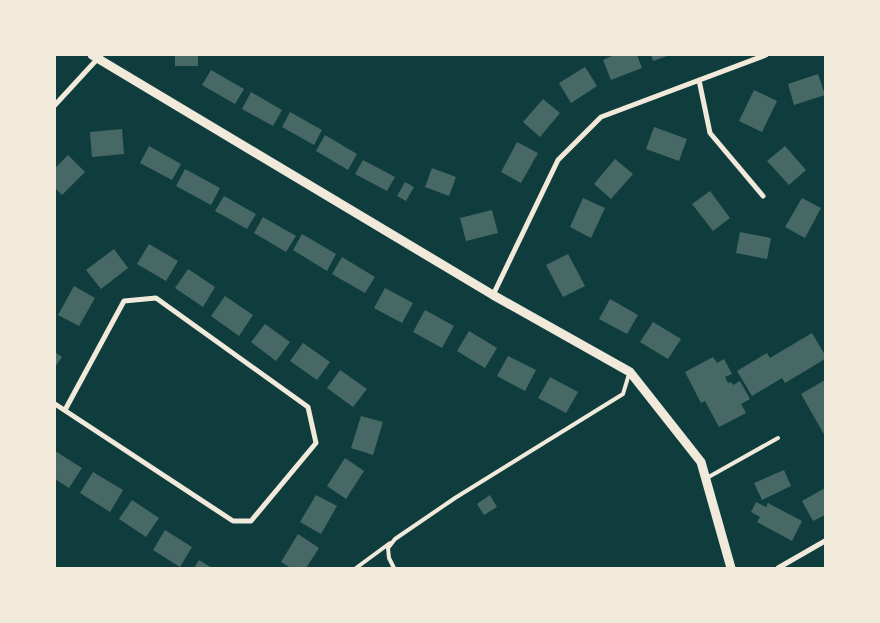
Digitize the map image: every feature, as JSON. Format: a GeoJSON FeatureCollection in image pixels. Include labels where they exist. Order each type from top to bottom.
{"type":"FeatureCollection","features":[{"type":"Feature","properties":{"kind":"street"},"geometry":{"type":"LineString","coordinates":[[493,295],[558,160],[601,117],[766,55]]}},
{"type":"Feature","properties":{"kind":"street"},"geometry":{"type":"LineString","coordinates":[[55,104],[97,56],[493,295],[630,372],[701,462],[731,568]]}},
{"type":"Feature","properties":{"kind":"street"},"geometry":{"type":"LineString","coordinates":[[699,80],[710,133],[763,196]]}},
{"type":"Feature","properties":{"kind":"street"},"geometry":{"type":"LineString","coordinates":[[55,404],[233,521],[251,521],[316,443],[308,407],[156,298],[124,301],[65,410]]}},
{"type":"Feature","properties":{"kind":"street"},"geometry":{"type":"LineString","coordinates":[[778,568],[825,541]]}},
{"type":"Feature","properties":{"kind":"lane"},"geometry":{"type":"LineString","coordinates":[[356,568],[455,498],[623,394],[630,372]]}},
{"type":"Feature","properties":{"kind":"lane"},"geometry":{"type":"LineString","coordinates":[[705,478],[778,438]]}},
{"type":"Feature","properties":{"kind":"lane"},"geometry":{"type":"LineString","coordinates":[[394,568],[389,558],[388,548],[395,539]]}},
{"type":"Feature","properties":{"kind":"building"},"geometry":{"type":"Polygon","coordinates":[[[175,55],[198,55],[198,66],[175,66],[175,55]]]}},
{"type":"Feature","properties":{"kind":"building"},"geometry":{"type":"Polygon","coordinates":[[[614,55],[637,55],[642,68],[611,80],[603,60],[614,55]]]}},
{"type":"Feature","properties":{"kind":"building"},"geometry":{"type":"Polygon","coordinates":[[[651,55],[670,55],[653,61],[651,55]]]}},
{"type":"Feature","properties":{"kind":"building"},"geometry":{"type":"Polygon","coordinates":[[[585,67],[597,86],[571,103],[559,83],[585,67]]]}},
{"type":"Feature","properties":{"kind":"building"},"geometry":{"type":"Polygon","coordinates":[[[211,70],[244,89],[235,104],[202,85],[211,70]]]}},
{"type":"Feature","properties":{"kind":"building"},"geometry":{"type":"Polygon","coordinates":[[[818,74],[825,95],[794,105],[788,84],[818,74]]]}},
{"type":"Feature","properties":{"kind":"building"},"geometry":{"type":"Polygon","coordinates":[[[754,90],[777,101],[762,132],[739,121],[754,90]]]}},
{"type":"Feature","properties":{"kind":"building"},"geometry":{"type":"Polygon","coordinates":[[[251,92],[282,110],[273,126],[242,109],[251,92]]]}},
{"type":"Feature","properties":{"kind":"building"},"geometry":{"type":"Polygon","coordinates":[[[543,99],[560,113],[540,137],[523,122],[543,99]]]}},
{"type":"Feature","properties":{"kind":"building"},"geometry":{"type":"Polygon","coordinates":[[[290,112],[322,130],[314,145],[282,127],[290,112]]]}},
{"type":"Feature","properties":{"kind":"building"},"geometry":{"type":"Polygon","coordinates":[[[654,127],[687,139],[679,161],[646,149],[654,127]]]}},
{"type":"Feature","properties":{"kind":"building"},"geometry":{"type":"Polygon","coordinates":[[[122,129],[124,154],[92,157],[90,132],[122,129]]]}},
{"type":"Feature","properties":{"kind":"building"},"geometry":{"type":"Polygon","coordinates":[[[325,135],[357,154],[348,170],[316,151],[325,135]]]}},
{"type":"Feature","properties":{"kind":"building"},"geometry":{"type":"Polygon","coordinates":[[[517,142],[538,153],[521,183],[501,172],[517,142]]]}},
{"type":"Feature","properties":{"kind":"building"},"geometry":{"type":"Polygon","coordinates":[[[149,146],[181,164],[172,180],[140,163],[149,146]]]}},
{"type":"Feature","properties":{"kind":"building"},"geometry":{"type":"Polygon","coordinates":[[[785,146],[806,170],[789,185],[767,161],[785,146]]]}},
{"type":"Feature","properties":{"kind":"building"},"geometry":{"type":"Polygon","coordinates":[[[68,155],[85,172],[62,195],[55,188],[55,168],[68,155]]]}},
{"type":"Feature","properties":{"kind":"building"},"geometry":{"type":"Polygon","coordinates":[[[615,159],[633,174],[611,199],[594,184],[615,159]]]}},
{"type":"Feature","properties":{"kind":"building"},"geometry":{"type":"Polygon","coordinates":[[[363,160],[395,177],[387,191],[355,174],[363,160]]]}},
{"type":"Feature","properties":{"kind":"building"},"geometry":{"type":"Polygon","coordinates":[[[432,168],[456,177],[449,196],[425,187],[432,168]]]}},
{"type":"Feature","properties":{"kind":"building"},"geometry":{"type":"Polygon","coordinates":[[[185,169],[220,188],[211,205],[176,186],[185,169]]]}},
{"type":"Feature","properties":{"kind":"building"},"geometry":{"type":"Polygon","coordinates":[[[405,182],[414,187],[406,201],[397,196],[405,182]]]}},
{"type":"Feature","properties":{"kind":"building"},"geometry":{"type":"Polygon","coordinates":[[[710,191],[730,218],[713,231],[692,204],[710,191]]]}},
{"type":"Feature","properties":{"kind":"building"},"geometry":{"type":"Polygon","coordinates":[[[224,196],[256,214],[247,229],[215,211],[224,196]]]}},
{"type":"Feature","properties":{"kind":"building"},"geometry":{"type":"Polygon","coordinates":[[[583,198],[605,208],[591,238],[570,227],[583,198]]]}},
{"type":"Feature","properties":{"kind":"building"},"geometry":{"type":"Polygon","coordinates":[[[802,198],[821,208],[805,238],[785,227],[802,198]]]}},
{"type":"Feature","properties":{"kind":"building"},"geometry":{"type":"Polygon","coordinates":[[[492,210],[498,233],[466,241],[460,218],[492,210]]]}},
{"type":"Feature","properties":{"kind":"building"},"geometry":{"type":"Polygon","coordinates":[[[263,217],[296,236],[286,252],[254,233],[263,217]]]}},
{"type":"Feature","properties":{"kind":"building"},"geometry":{"type":"Polygon","coordinates":[[[740,232],[771,238],[767,259],[736,253],[740,232]]]}},
{"type":"Feature","properties":{"kind":"building"},"geometry":{"type":"Polygon","coordinates":[[[302,234],[336,254],[327,271],[293,250],[302,234]]]}},
{"type":"Feature","properties":{"kind":"building"},"geometry":{"type":"Polygon","coordinates":[[[149,244],[178,261],[166,281],[137,264],[149,244]]]}},
{"type":"Feature","properties":{"kind":"building"},"geometry":{"type":"Polygon","coordinates":[[[114,249],[128,268],[101,289],[86,270],[114,249]]]}},
{"type":"Feature","properties":{"kind":"building"},"geometry":{"type":"Polygon","coordinates":[[[568,254],[585,286],[563,297],[546,265],[568,254]]]}},
{"type":"Feature","properties":{"kind":"building"},"geometry":{"type":"Polygon","coordinates":[[[342,257],[375,277],[365,293],[332,274],[342,257]]]}},
{"type":"Feature","properties":{"kind":"building"},"geometry":{"type":"Polygon","coordinates":[[[188,269],[215,287],[203,307],[175,288],[188,269]]]}},
{"type":"Feature","properties":{"kind":"building"},"geometry":{"type":"Polygon","coordinates":[[[74,286],[95,298],[79,326],[58,315],[74,286]]]}},
{"type":"Feature","properties":{"kind":"building"},"geometry":{"type":"Polygon","coordinates":[[[385,288],[413,303],[402,323],[374,308],[385,288]]]}},
{"type":"Feature","properties":{"kind":"building"},"geometry":{"type":"Polygon","coordinates":[[[225,296],[253,315],[239,336],[211,316],[225,296]]]}},
{"type":"Feature","properties":{"kind":"building"},"geometry":{"type":"Polygon","coordinates":[[[610,299],[638,315],[627,334],[599,319],[610,299]]]}},
{"type":"Feature","properties":{"kind":"building"},"geometry":{"type":"Polygon","coordinates":[[[425,310],[454,326],[442,348],[413,332],[425,310]]]}},
{"type":"Feature","properties":{"kind":"building"},"geometry":{"type":"Polygon","coordinates":[[[653,322],[681,339],[668,359],[640,342],[653,322]]]}},
{"type":"Feature","properties":{"kind":"building"},"geometry":{"type":"Polygon","coordinates":[[[265,324],[290,342],[276,361],[251,342],[265,324]]]}},
{"type":"Feature","properties":{"kind":"building"},"geometry":{"type":"Polygon","coordinates":[[[469,331],[497,348],[485,368],[457,351],[469,331]]]}},
{"type":"Feature","properties":{"kind":"building"},"geometry":{"type":"Polygon","coordinates":[[[812,333],[825,355],[825,359],[785,383],[782,378],[752,396],[737,371],[767,353],[770,358],[812,333]]]}},
{"type":"Feature","properties":{"kind":"building"},"geometry":{"type":"Polygon","coordinates":[[[303,343],[330,362],[317,380],[290,361],[303,343]]]}},
{"type":"Feature","properties":{"kind":"building"},"geometry":{"type":"Polygon","coordinates":[[[55,352],[62,357],[55,367],[55,352]]]}},
{"type":"Feature","properties":{"kind":"building"},"geometry":{"type":"Polygon","coordinates":[[[508,356],[536,370],[525,391],[497,376],[508,356]]]}},
{"type":"Feature","properties":{"kind":"building"},"geometry":{"type":"Polygon","coordinates":[[[713,357],[717,363],[724,359],[732,374],[725,377],[728,383],[731,382],[733,385],[740,381],[750,399],[741,404],[746,413],[719,427],[705,401],[701,403],[685,372],[713,357]]]}},
{"type":"Feature","properties":{"kind":"building"},"geometry":{"type":"Polygon","coordinates":[[[340,370],[367,389],[353,407],[327,388],[340,370]]]}},
{"type":"Feature","properties":{"kind":"building"},"geometry":{"type":"Polygon","coordinates":[[[550,377],[578,392],[566,413],[538,398],[550,377]]]}},
{"type":"Feature","properties":{"kind":"building"},"geometry":{"type":"Polygon","coordinates":[[[825,380],[825,436],[801,394],[825,380]]]}},
{"type":"Feature","properties":{"kind":"building"},"geometry":{"type":"Polygon","coordinates":[[[361,416],[383,422],[373,455],[351,448],[361,416]]]}},
{"type":"Feature","properties":{"kind":"building"},"geometry":{"type":"Polygon","coordinates":[[[55,451],[82,468],[69,488],[55,479],[55,451]]]}},
{"type":"Feature","properties":{"kind":"building"},"geometry":{"type":"Polygon","coordinates":[[[345,458],[364,471],[346,499],[327,486],[345,458]]]}},
{"type":"Feature","properties":{"kind":"building"},"geometry":{"type":"Polygon","coordinates":[[[784,470],[791,486],[762,500],[754,483],[784,470]]]}},
{"type":"Feature","properties":{"kind":"building"},"geometry":{"type":"Polygon","coordinates":[[[93,472],[123,490],[110,512],[80,493],[93,472]]]}},
{"type":"Feature","properties":{"kind":"building"},"geometry":{"type":"Polygon","coordinates":[[[825,488],[825,515],[813,521],[802,501],[825,488]]]}},
{"type":"Feature","properties":{"kind":"building"},"geometry":{"type":"Polygon","coordinates":[[[316,495],[337,506],[321,534],[300,522],[316,495]]]}},
{"type":"Feature","properties":{"kind":"building"},"geometry":{"type":"Polygon","coordinates":[[[490,495],[497,507],[484,515],[477,504],[490,495]]]}},
{"type":"Feature","properties":{"kind":"building"},"geometry":{"type":"Polygon","coordinates":[[[132,500],[159,518],[146,537],[119,519],[132,500]]]}},
{"type":"Feature","properties":{"kind":"building"},"geometry":{"type":"Polygon","coordinates":[[[756,502],[766,507],[768,503],[802,521],[792,541],[757,522],[760,517],[751,512],[756,502]]]}},
{"type":"Feature","properties":{"kind":"building"},"geometry":{"type":"Polygon","coordinates":[[[165,530],[192,547],[180,567],[153,550],[165,530]]]}},
{"type":"Feature","properties":{"kind":"building"},"geometry":{"type":"Polygon","coordinates":[[[298,534],[319,548],[306,568],[291,568],[281,562],[298,534]]]}},
{"type":"Feature","properties":{"kind":"building"},"geometry":{"type":"Polygon","coordinates":[[[199,560],[212,568],[194,568],[199,560]]]}}]}
